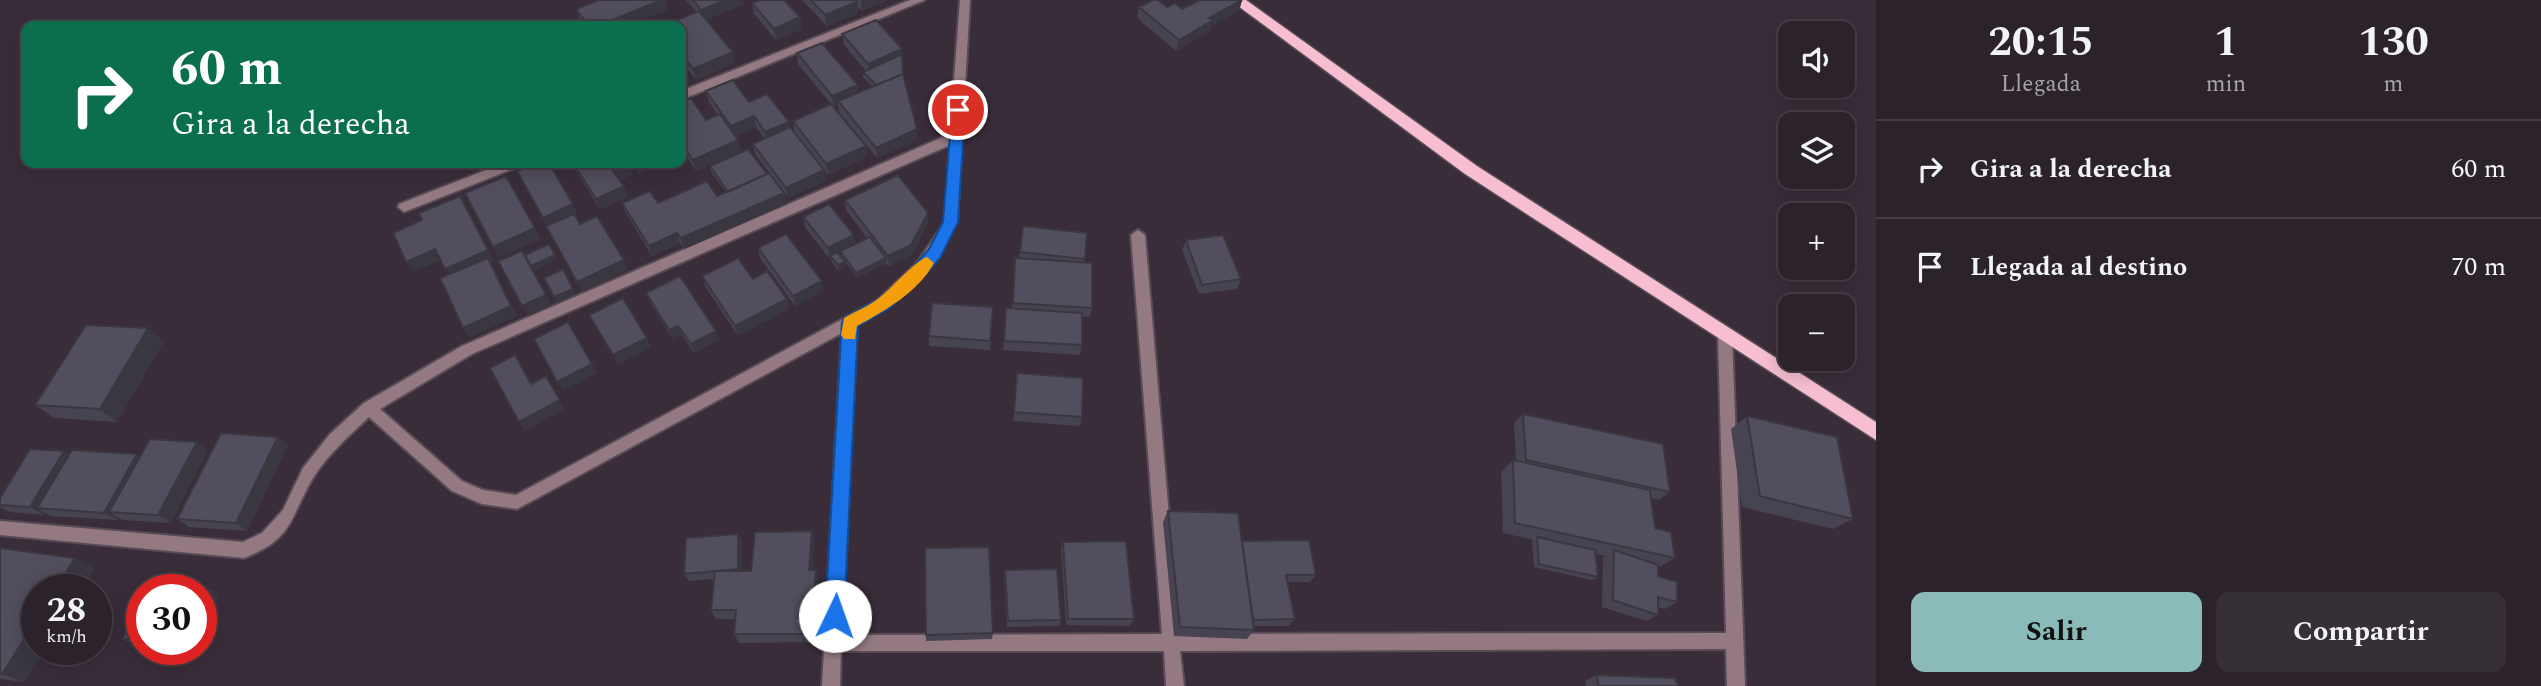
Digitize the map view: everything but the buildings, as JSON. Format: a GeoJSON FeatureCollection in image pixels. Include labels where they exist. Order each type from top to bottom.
{"type":"FeatureCollection","features":[{"type":"Feature","properties":{"kind":"main road"},"geometry":{"type":"LineString","coordinates":[[1237,0],[1471,170],[1876,432]]}},
{"type":"Feature","properties":{"kind":"street"},"geometry":{"type":"LineString","coordinates":[[686,94],[920,0]]}},
{"type":"Feature","properties":{"kind":"street"},"geometry":{"type":"LineString","coordinates":[[369,408],[457,486],[482,497],[517,502],[883,304],[913,279],[935,254],[951,222],[965,0]]}},
{"type":"Feature","properties":{"kind":"street"},"geometry":{"type":"LineString","coordinates":[[0,528],[244,550],[268,538],[288,515],[308,473],[335,439],[369,408],[467,350],[956,137]]}},
{"type":"Feature","properties":{"kind":"street"},"geometry":{"type":"LineString","coordinates":[[404,208],[504,168]]}},
{"type":"Feature","properties":{"kind":"street"},"geometry":{"type":"LineString","coordinates":[[1138,235],[1175,686]]}},
{"type":"Feature","properties":{"kind":"street"},"geometry":{"type":"LineString","coordinates":[[831,686],[850,322]]}},
{"type":"Feature","properties":{"kind":"street"},"geometry":{"type":"LineString","coordinates":[[1725,335],[1736,686]]}},
{"type":"Feature","properties":{"kind":"street"},"geometry":{"type":"LineString","coordinates":[[834,643],[1735,642]]}},
{"type":"Feature","properties":{"kind":"slow traffic"},"geometry":{"type":"LineString","coordinates":[[849,335],[850,322],[883,304],[913,279],[927,263]]}},
{"type":"Feature","properties":{"kind":"route"},"geometry":{"type":"LineString","coordinates":[[835,616],[850,322],[883,304],[913,279],[935,254],[951,222],[958,110]]}}]}
